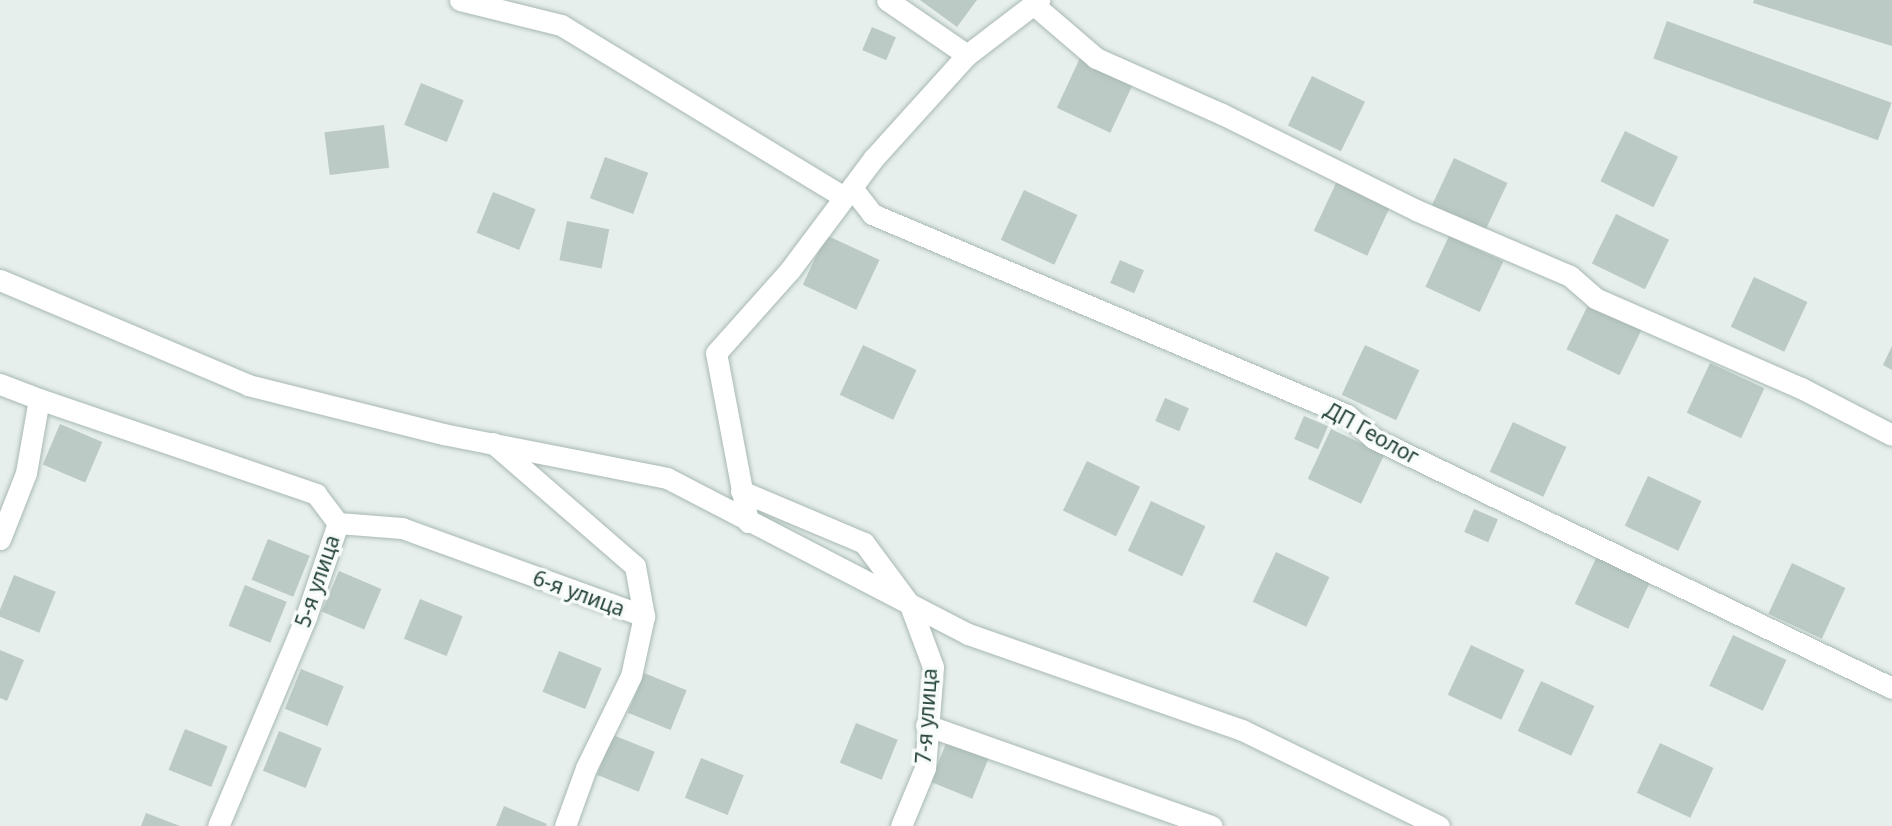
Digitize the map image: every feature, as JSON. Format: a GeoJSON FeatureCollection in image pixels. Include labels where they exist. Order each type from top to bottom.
{"type":"FeatureCollection","features":[{"type":"Feature","properties":{"kind":"street","name":"ДП Геолог"},"geometry":{"type":"LineString","coordinates":[[460,0],[561,25],[848,193],[872,214],[1347,415],[1373,438],[1892,688]]}},
{"type":"Feature","properties":{"kind":"street"},"geometry":{"type":"LineString","coordinates":[[887,0],[967,55]]}},
{"type":"Feature","properties":{"kind":"street"},"geometry":{"type":"LineString","coordinates":[[748,522],[716,353],[790,271],[848,193],[967,55],[1036,2],[1096,58],[1222,114],[1416,210],[1570,276],[1595,298],[1801,388],[1892,435]]}},
{"type":"Feature","properties":{"kind":"street"},"geometry":{"type":"LineString","coordinates":[[0,280],[248,385],[493,443],[667,478],[968,634],[1242,730],[1439,826]]}},
{"type":"Feature","properties":{"kind":"street","name":"5-я улица"},"geometry":{"type":"LineString","coordinates":[[0,384],[316,494],[338,523],[306,617],[218,826]]}},
{"type":"Feature","properties":{"kind":"street"},"geometry":{"type":"LineString","coordinates":[[0,539],[26,473],[39,399]]}},
{"type":"Feature","properties":{"kind":"street"},"geometry":{"type":"LineString","coordinates":[[493,443],[635,566],[645,617]]}},
{"type":"Feature","properties":{"kind":"street"},"geometry":{"type":"LineString","coordinates":[[741,491],[864,543],[910,605]]}},
{"type":"Feature","properties":{"kind":"street","name":"6-я улица"},"geometry":{"type":"LineString","coordinates":[[338,523],[402,528],[645,617],[631,676],[565,826]]}},
{"type":"Feature","properties":{"kind":"street","name":"7-я улица"},"geometry":{"type":"LineString","coordinates":[[901,826],[925,768],[926,725],[933,667],[910,605]]}},
{"type":"Feature","properties":{"kind":"street"},"geometry":{"type":"LineString","coordinates":[[926,725],[1212,826]]}},
{"type":"Feature","properties":{"kind":"building"},"geometry":{"type":"Polygon","coordinates":[[[920,0],[977,0],[957,27],[920,0]]]}},
{"type":"Feature","properties":{"kind":"building"},"geometry":{"type":"Polygon","coordinates":[[[1754,0],[1892,0],[1892,46],[1753,3],[1754,0]]]}},
{"type":"Feature","properties":{"kind":"building"},"geometry":{"type":"Polygon","coordinates":[[[1667,21],[1892,103],[1878,140],[1653,59],[1667,21]]]}},
{"type":"Feature","properties":{"kind":"building"},"geometry":{"type":"Polygon","coordinates":[[[872,27],[896,37],[886,60],[862,50],[872,27]]]}},
{"type":"Feature","properties":{"kind":"building"},"geometry":{"type":"Polygon","coordinates":[[[1080,58],[1133,83],[1110,133],[1057,108],[1080,58]]]}},
{"type":"Feature","properties":{"kind":"building"},"geometry":{"type":"Polygon","coordinates":[[[1312,76],[1365,102],[1341,151],[1288,125],[1312,76]]]}},
{"type":"Feature","properties":{"kind":"building"},"geometry":{"type":"Polygon","coordinates":[[[421,83],[464,100],[447,142],[404,125],[421,83]]]}},
{"type":"Feature","properties":{"kind":"building"},"geometry":{"type":"Polygon","coordinates":[[[384,125],[389,168],[330,175],[324,132],[384,125]]]}},
{"type":"Feature","properties":{"kind":"building"},"geometry":{"type":"Polygon","coordinates":[[[1625,131],[1678,157],[1653,207],[1600,181],[1625,131]]]}},
{"type":"Feature","properties":{"kind":"building"},"geometry":{"type":"Polygon","coordinates":[[[605,157],[648,173],[633,214],[590,198],[605,157]]]}},
{"type":"Feature","properties":{"kind":"building"},"geometry":{"type":"Polygon","coordinates":[[[1454,158],[1507,183],[1484,233],[1431,208],[1454,158]]]}},
{"type":"Feature","properties":{"kind":"building"},"geometry":{"type":"Polygon","coordinates":[[[1337,181],[1390,206],[1367,256],[1314,231],[1337,181]]]}},
{"type":"Feature","properties":{"kind":"building"},"geometry":{"type":"Polygon","coordinates":[[[1024,190],[1077,215],[1054,265],[1001,240],[1024,190]]]}},
{"type":"Feature","properties":{"kind":"building"},"geometry":{"type":"Polygon","coordinates":[[[493,192],[536,209],[519,250],[477,233],[493,192]]]}},
{"type":"Feature","properties":{"kind":"building"},"geometry":{"type":"Polygon","coordinates":[[[1616,214],[1669,240],[1645,289],[1592,263],[1616,214]]]}},
{"type":"Feature","properties":{"kind":"building"},"geometry":{"type":"Polygon","coordinates":[[[567,221],[609,229],[602,268],[559,260],[567,221]]]}},
{"type":"Feature","properties":{"kind":"building"},"geometry":{"type":"Polygon","coordinates":[[[826,235],[879,260],[856,310],[803,285],[826,235]]]}},
{"type":"Feature","properties":{"kind":"building"},"geometry":{"type":"Polygon","coordinates":[[[1449,236],[1503,261],[1480,312],[1425,287],[1449,236]]]}},
{"type":"Feature","properties":{"kind":"building"},"geometry":{"type":"Polygon","coordinates":[[[1120,260],[1144,270],[1134,293],[1110,283],[1120,260]]]}},
{"type":"Feature","properties":{"kind":"building"},"geometry":{"type":"Polygon","coordinates":[[[1754,277],[1807,302],[1784,352],[1731,327],[1754,277]]]}},
{"type":"Feature","properties":{"kind":"building"},"geometry":{"type":"Polygon","coordinates":[[[1591,299],[1644,325],[1619,375],[1566,349],[1591,299]]]}},
{"type":"Feature","properties":{"kind":"building"},"geometry":{"type":"Polygon","coordinates":[[[863,345],[916,370],[893,420],[840,395],[863,345]]]}},
{"type":"Feature","properties":{"kind":"building"},"geometry":{"type":"Polygon","coordinates":[[[1365,345],[1419,370],[1396,420],[1342,395],[1365,345]]]}},
{"type":"Feature","properties":{"kind":"building"},"geometry":{"type":"Polygon","coordinates":[[[1892,346],[1892,370],[1883,365],[1892,346]]]}},
{"type":"Feature","properties":{"kind":"building"},"geometry":{"type":"Polygon","coordinates":[[[1710,363],[1764,388],[1741,438],[1687,413],[1710,363]]]}},
{"type":"Feature","properties":{"kind":"building"},"geometry":{"type":"Polygon","coordinates":[[[1165,398],[1189,408],[1179,431],[1155,421],[1165,398]]]}},
{"type":"Feature","properties":{"kind":"building"},"geometry":{"type":"Polygon","coordinates":[[[1304,416],[1328,426],[1318,449],[1294,439],[1304,416]]]}},
{"type":"Feature","properties":{"kind":"building"},"geometry":{"type":"Polygon","coordinates":[[[1513,422],[1566,447],[1543,497],[1490,472],[1513,422]]]}},
{"type":"Feature","properties":{"kind":"building"},"geometry":{"type":"Polygon","coordinates":[[[60,424],[102,442],[85,482],[43,465],[60,424]]]}},
{"type":"Feature","properties":{"kind":"building"},"geometry":{"type":"Polygon","coordinates":[[[1331,429],[1384,454],[1361,504],[1308,479],[1331,429]]]}},
{"type":"Feature","properties":{"kind":"building"},"geometry":{"type":"Polygon","coordinates":[[[1087,461],[1140,487],[1116,536],[1063,510],[1087,461]]]}},
{"type":"Feature","properties":{"kind":"building"},"geometry":{"type":"Polygon","coordinates":[[[1648,476],[1701,501],[1678,551],[1625,526],[1648,476]]]}},
{"type":"Feature","properties":{"kind":"building"},"geometry":{"type":"Polygon","coordinates":[[[1151,501],[1205,526],[1182,576],[1128,551],[1151,501]]]}},
{"type":"Feature","properties":{"kind":"building"},"geometry":{"type":"Polygon","coordinates":[[[1474,509],[1498,519],[1488,542],[1464,532],[1474,509]]]}},
{"type":"Feature","properties":{"kind":"building"},"geometry":{"type":"Polygon","coordinates":[[[268,539],[310,556],[293,597],[252,580],[268,539]]]}},
{"type":"Feature","properties":{"kind":"building"},"geometry":{"type":"Polygon","coordinates":[[[1276,552],[1329,577],[1306,627],[1253,602],[1276,552]]]}},
{"type":"Feature","properties":{"kind":"building"},"geometry":{"type":"Polygon","coordinates":[[[1598,554],[1651,579],[1628,629],[1575,604],[1598,554]]]}},
{"type":"Feature","properties":{"kind":"building"},"geometry":{"type":"Polygon","coordinates":[[[1792,563],[1845,588],[1822,639],[1768,614],[1792,563]]]}},
{"type":"Feature","properties":{"kind":"building"},"geometry":{"type":"Polygon","coordinates":[[[339,571],[381,589],[364,629],[322,612],[339,571]]]}},
{"type":"Feature","properties":{"kind":"building"},"geometry":{"type":"Polygon","coordinates":[[[14,575],[56,592],[39,633],[0,617],[0,610],[14,575]]]}},
{"type":"Feature","properties":{"kind":"building"},"geometry":{"type":"Polygon","coordinates":[[[245,585],[287,602],[270,643],[229,626],[245,585]]]}},
{"type":"Feature","properties":{"kind":"building"},"geometry":{"type":"Polygon","coordinates":[[[420,599],[463,616],[447,656],[404,639],[420,599]]]}},
{"type":"Feature","properties":{"kind":"building"},"geometry":{"type":"Polygon","coordinates":[[[1733,635],[1786,660],[1763,711],[1709,686],[1733,635]]]}},
{"type":"Feature","properties":{"kind":"building"},"geometry":{"type":"Polygon","coordinates":[[[1471,645],[1524,670],[1501,720],[1448,695],[1471,645]]]}},
{"type":"Feature","properties":{"kind":"building"},"geometry":{"type":"Polygon","coordinates":[[[0,650],[24,660],[7,701],[0,698],[0,650]]]}},
{"type":"Feature","properties":{"kind":"building"},"geometry":{"type":"Polygon","coordinates":[[[559,651],[602,668],[585,709],[543,692],[559,651]]]}},
{"type":"Feature","properties":{"kind":"building"},"geometry":{"type":"Polygon","coordinates":[[[301,669],[344,686],[328,726],[285,709],[301,669]]]}},
{"type":"Feature","properties":{"kind":"building"},"geometry":{"type":"Polygon","coordinates":[[[644,673],[687,690],[671,730],[628,713],[644,673]]]}},
{"type":"Feature","properties":{"kind":"building"},"geometry":{"type":"Polygon","coordinates":[[[1541,681],[1594,706],[1571,756],[1518,731],[1541,681]]]}},
{"type":"Feature","properties":{"kind":"building"},"geometry":{"type":"Polygon","coordinates":[[[856,723],[898,740],[882,780],[840,763],[856,723]]]}},
{"type":"Feature","properties":{"kind":"building"},"geometry":{"type":"Polygon","coordinates":[[[185,729],[228,746],[211,787],[169,770],[185,729]]]}},
{"type":"Feature","properties":{"kind":"building"},"geometry":{"type":"Polygon","coordinates":[[[279,731],[322,748],[306,788],[263,771],[279,731]]]}},
{"type":"Feature","properties":{"kind":"building"},"geometry":{"type":"Polygon","coordinates":[[[613,735],[655,752],[639,792],[597,775],[613,735]]]}},
{"type":"Feature","properties":{"kind":"building"},"geometry":{"type":"Polygon","coordinates":[[[947,741],[989,758],[972,799],[931,782],[947,741]]]}},
{"type":"Feature","properties":{"kind":"building"},"geometry":{"type":"Polygon","coordinates":[[[1660,743],[1713,768],[1690,818],[1637,793],[1660,743]]]}},
{"type":"Feature","properties":{"kind":"building"},"geometry":{"type":"Polygon","coordinates":[[[701,758],[744,775],[728,815],[685,798],[701,758]]]}},
{"type":"Feature","properties":{"kind":"building"},"geometry":{"type":"Polygon","coordinates":[[[504,806],[547,824],[496,826],[504,806]]]}},
{"type":"Feature","properties":{"kind":"building"},"geometry":{"type":"Polygon","coordinates":[[[146,813],[180,826],[141,826],[146,813]]]}}]}
